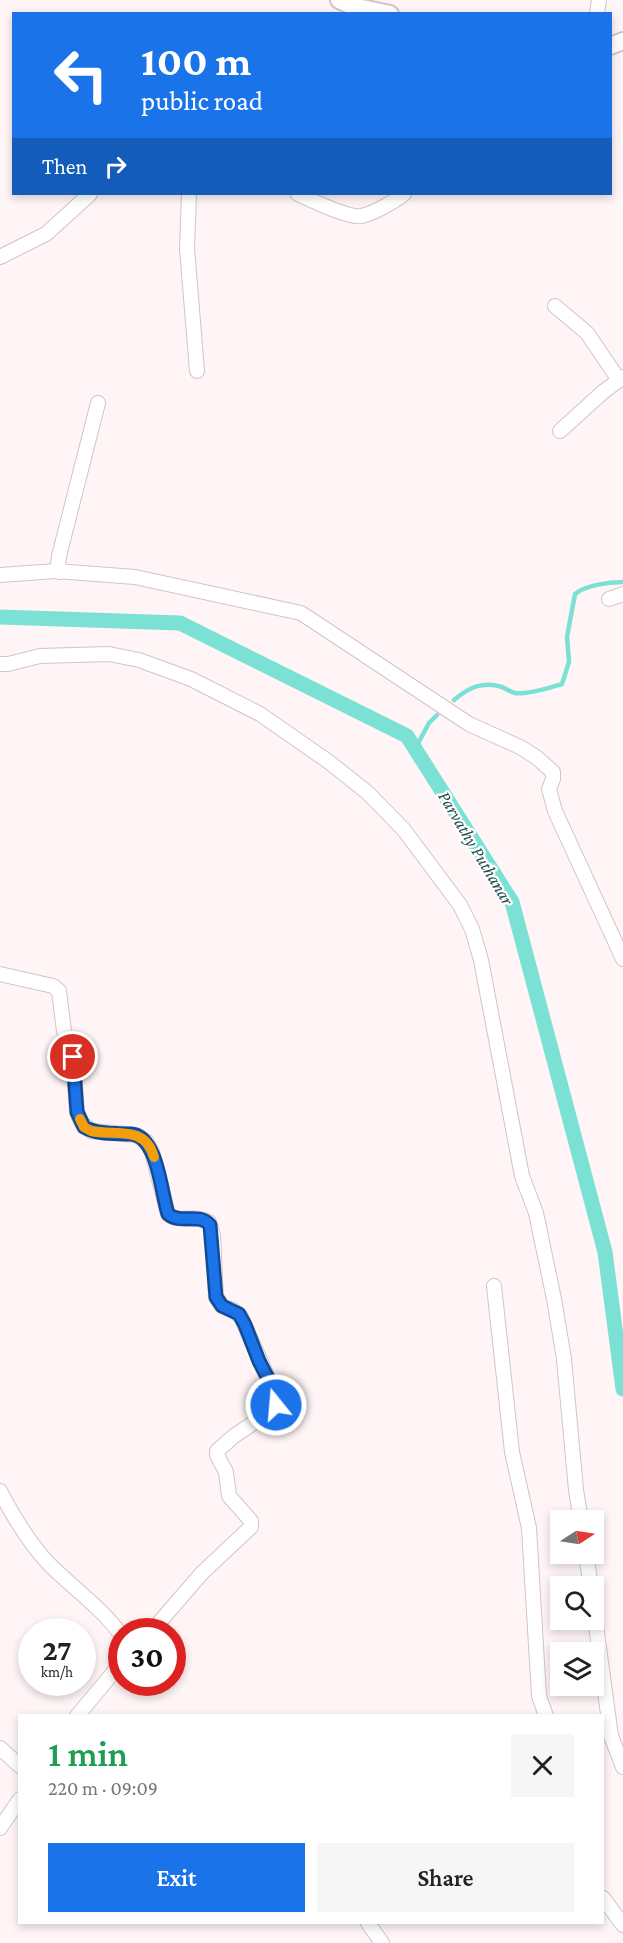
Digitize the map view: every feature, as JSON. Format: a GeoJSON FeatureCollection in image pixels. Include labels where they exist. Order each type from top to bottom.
{"type":"FeatureCollection","features":[{"type":"Feature","properties":{"kind":"main road"},"geometry":{"type":"LineString","coordinates":[[339,0],[352,6],[380,12]]}},
{"type":"Feature","properties":{"kind":"street"},"geometry":{"type":"LineString","coordinates":[[0,257],[46,234],[89,195]]}},
{"type":"Feature","properties":{"kind":"street"},"geometry":{"type":"LineString","coordinates":[[189,195],[187,248],[197,371]]}},
{"type":"Feature","properties":{"kind":"street"},"geometry":{"type":"LineString","coordinates":[[300,195],[327,207],[360,216],[396,201],[403,195]]}},
{"type":"Feature","properties":{"kind":"street"},"geometry":{"type":"LineString","coordinates":[[555,306],[587,333],[621,379],[560,431]]}},
{"type":"Feature","properties":{"kind":"street"},"geometry":{"type":"LineString","coordinates":[[60,572],[59,556],[98,403]]}},
{"type":"Feature","properties":{"kind":"street"},"geometry":{"type":"LineString","coordinates":[[0,575],[60,572],[135,577],[301,613],[469,724],[520,747],[553,772],[549,789],[555,811],[623,959]]}},
{"type":"Feature","properties":{"kind":"street"},"geometry":{"type":"LineString","coordinates":[[609,599],[623,594]]}},
{"type":"Feature","properties":{"kind":"street"},"geometry":{"type":"LineString","coordinates":[[0,664],[40,656],[109,654],[139,660],[191,679],[260,714],[330,762],[368,793],[404,830],[460,905],[472,929],[481,960],[522,1176],[536,1213],[554,1299],[564,1359],[579,1510]]}},
{"type":"Feature","properties":{"kind":"street"},"geometry":{"type":"LineString","coordinates":[[0,974],[53,986],[59,991],[64,1031],[73,1057],[77,1112],[81,1122],[91,1131],[136,1134],[143,1138],[152,1152],[168,1214],[175,1219],[202,1218],[210,1225],[216,1297],[222,1306],[233,1310],[241,1317],[277,1398],[276,1405],[270,1412],[217,1450],[217,1455],[226,1472],[230,1499],[251,1521],[252,1525],[202,1573],[163,1618]]}},
{"type":"Feature","properties":{"kind":"street"},"geometry":{"type":"LineString","coordinates":[[495,1286],[512,1452],[529,1528],[539,1696],[545,1714]]}},
{"type":"Feature","properties":{"kind":"street"},"geometry":{"type":"LineString","coordinates":[[0,1491],[20,1526],[41,1555],[108,1620]]}},
{"type":"Feature","properties":{"kind":"street"},"geometry":{"type":"LineString","coordinates":[[596,1630],[610,1736],[623,1767]]}},
{"type":"Feature","properties":{"kind":"street"},"geometry":{"type":"LineString","coordinates":[[79,1714],[108,1679]]}},
{"type":"Feature","properties":{"kind":"street"},"geometry":{"type":"LineString","coordinates":[[0,1748],[18,1764]]}},
{"type":"Feature","properties":{"kind":"street"},"geometry":{"type":"LineString","coordinates":[[0,1828],[18,1802]]}},
{"type":"Feature","properties":{"kind":"street"},"geometry":{"type":"LineString","coordinates":[[604,1899],[623,1925]]}},
{"type":"Feature","properties":{"kind":"street"},"geometry":{"type":"LineString","coordinates":[[369,1924],[382,1943]]}},
{"type":"Feature","properties":{"kind":"waterway"},"geometry":{"type":"LineString","coordinates":[[454,700],[476,686],[482,685],[495,685],[513,693],[520,693],[562,684],[569,662],[567,637],[575,594],[591,586],[623,582]]}},
{"type":"Feature","properties":{"kind":"waterway","name":"Parvathy Puthanar"},"geometry":{"type":"LineString","coordinates":[[0,617],[180,623],[407,736],[512,902],[605,1252],[623,1389]]}},
{"type":"Feature","properties":{"kind":"waterway"},"geometry":{"type":"LineString","coordinates":[[415,749],[429,723],[437,715]]}},
{"type":"Feature","properties":{"kind":"slow traffic"},"geometry":{"type":"LineString","coordinates":[[80,1119],[84,1127],[91,1131],[136,1134],[147,1142],[154,1157]]}},
{"type":"Feature","properties":{"kind":"route"},"geometry":{"type":"LineString","coordinates":[[73,1057],[77,1112],[84,1127],[91,1131],[136,1134],[143,1138],[152,1152],[168,1214],[175,1219],[202,1218],[209,1222],[213,1235],[216,1297],[222,1306],[233,1310],[241,1317],[259,1361],[276,1394],[276,1405]]}}]}
